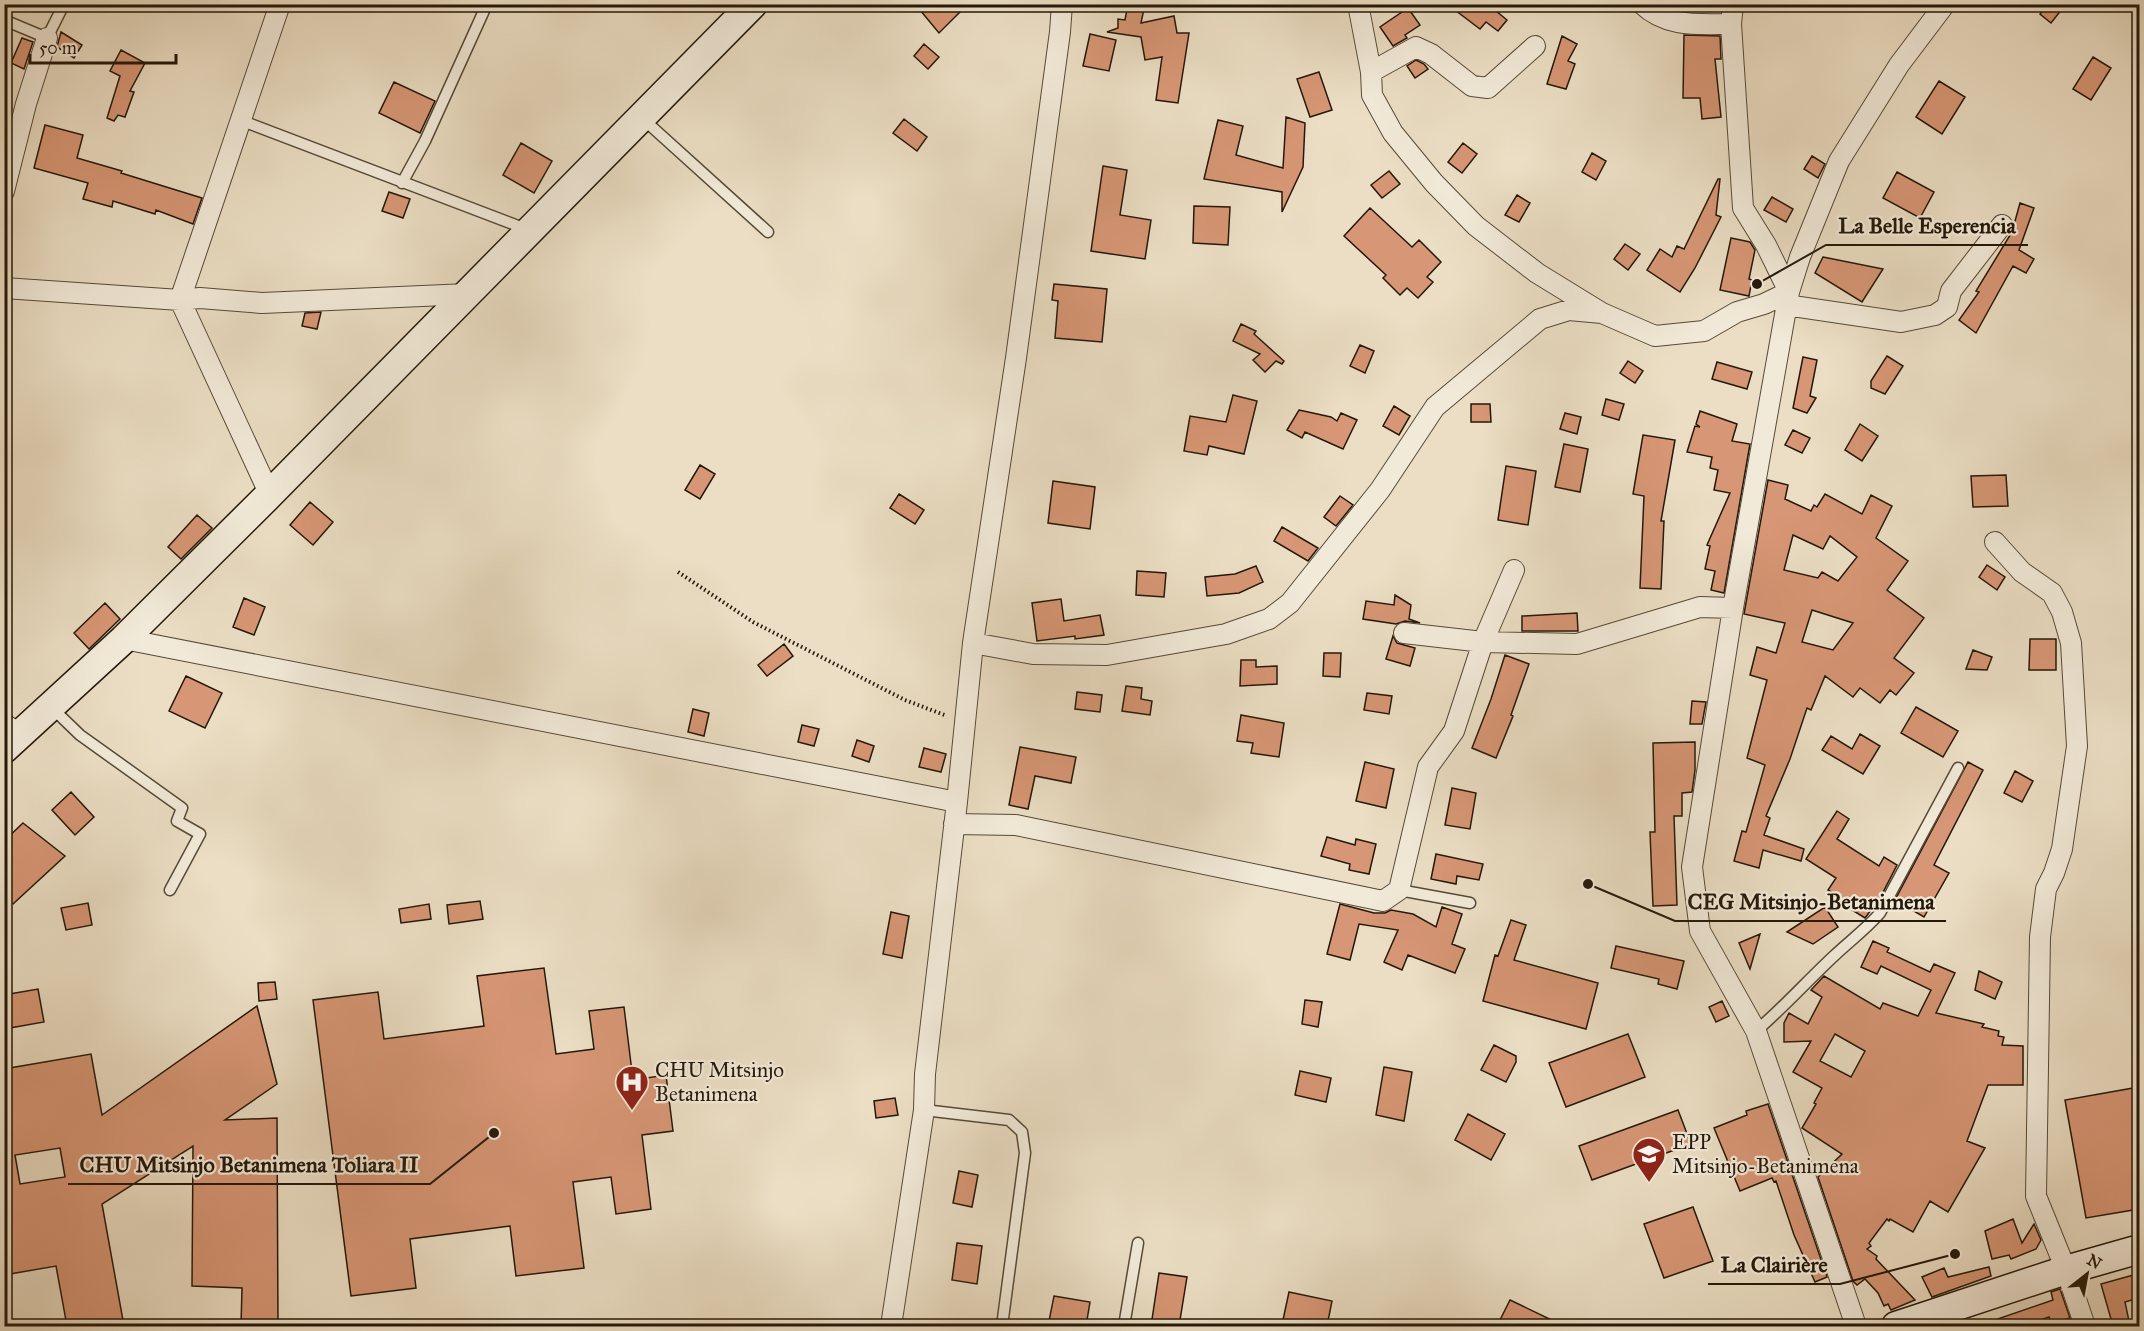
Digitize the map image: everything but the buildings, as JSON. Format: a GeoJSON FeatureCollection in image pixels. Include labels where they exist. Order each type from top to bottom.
{"type":"FeatureCollection","features":[{"type":"Feature","properties":{"kind":"street"},"geometry":{"type":"LineString","coordinates":[[270,495],[180,300],[280,4]]}},
{"type":"Feature","properties":{"kind":"street"},"geometry":{"type":"LineString","coordinates":[[10,736],[50,706],[124,639],[270,495],[753,4]]}},
{"type":"Feature","properties":{"kind":"street"},"geometry":{"type":"LineString","coordinates":[[891,1326],[924,1110],[973,643],[1016,358],[1062,4]]}},
{"type":"Feature","properties":{"kind":"street"},"geometry":{"type":"LineString","coordinates":[[1358,4],[1371,72],[1372,95],[1393,133],[1434,183],[1476,226],[1528,267],[1602,313],[1655,336],[1704,331],[1737,312],[1787,299],[1901,322],[1935,315],[1947,307],[1951,291],[2002,225]]}},
{"type":"Feature","properties":{"kind":"street"},"geometry":{"type":"LineString","coordinates":[[1642,4],[1668,21],[1686,24],[1732,14],[1743,208],[1766,245],[1787,299]]}},
{"type":"Feature","properties":{"kind":"street"},"geometry":{"type":"LineString","coordinates":[[1856,1326],[1756,1030],[1700,931],[1692,867],[1733,608],[1787,299],[1800,257],[1839,161],[1899,65],[1945,4]]}},
{"type":"Feature","properties":{"kind":"street"},"geometry":{"type":"LineString","coordinates":[[4,191],[26,104],[47,38]]}},
{"type":"Feature","properties":{"kind":"street"},"geometry":{"type":"LineString","coordinates":[[1371,72],[1416,47],[1431,54],[1472,86],[1488,88],[1535,46]]}},
{"type":"Feature","properties":{"kind":"street"},"geometry":{"type":"LineString","coordinates":[[4,288],[262,303],[468,294]]}},
{"type":"Feature","properties":{"kind":"street"},"geometry":{"type":"LineString","coordinates":[[973,643],[1034,654],[1107,655],[1226,634],[1269,619],[1290,603],[1380,490],[1435,407],[1540,319],[1569,310],[1602,313]]}},
{"type":"Feature","properties":{"kind":"street"},"geometry":{"type":"LineString","coordinates":[[1995,542],[2022,572],[2052,593],[2062,612],[2071,643],[2077,746],[2062,849],[2046,889],[2040,937],[2036,1196],[2066,1270],[2085,1326]]}},
{"type":"Feature","properties":{"kind":"street"},"geometry":{"type":"LineString","coordinates":[[954,824],[1016,825],[1383,901],[1399,890],[1428,766],[1454,731],[1482,642],[1514,570]]}},
{"type":"Feature","properties":{"kind":"street"},"geometry":{"type":"LineString","coordinates":[[1404,633],[1482,642],[1577,644],[1700,607],[1733,608]]}},
{"type":"Feature","properties":{"kind":"street"},"geometry":{"type":"LineString","coordinates":[[124,639],[957,802]]}},
{"type":"Feature","properties":{"kind":"street"},"geometry":{"type":"LineString","coordinates":[[1896,1326],[2066,1270],[2139,1249]]}},
{"type":"Feature","properties":{"kind":"lane"},"geometry":{"type":"LineString","coordinates":[[4,20],[47,38],[64,4]]}},
{"type":"Feature","properties":{"kind":"lane"},"geometry":{"type":"LineString","coordinates":[[402,183],[425,141],[488,4]]}},
{"type":"Feature","properties":{"kind":"lane"},"geometry":{"type":"LineString","coordinates":[[641,118],[768,232]]}},
{"type":"Feature","properties":{"kind":"lane"},"geometry":{"type":"LineString","coordinates":[[240,120],[530,231]]}},
{"type":"Feature","properties":{"kind":"lane"},"geometry":{"type":"LineString","coordinates":[[50,706],[80,735],[182,808],[177,821],[200,834],[170,890]]}},
{"type":"Feature","properties":{"kind":"lane"},"geometry":{"type":"LineString","coordinates":[[1756,1030],[1787,1004],[1880,913],[1958,768]]}},
{"type":"Feature","properties":{"kind":"lane"},"geometry":{"type":"LineString","coordinates":[[1399,890],[1470,903]]}},
{"type":"Feature","properties":{"kind":"lane"},"geometry":{"type":"LineString","coordinates":[[924,1110],[1009,1120],[1022,1132],[1025,1153],[1002,1326]]}},
{"type":"Feature","properties":{"kind":"lane"},"geometry":{"type":"LineString","coordinates":[[1124,1326],[1138,1243]]}},
{"type":"Feature","properties":{"kind":"path"},"geometry":{"type":"LineString","coordinates":[[678,572],[753,622],[904,700],[965,723]]}},
{"type":"Feature","properties":{"kind":"place","name":"La Belle Esperencia"},"geometry":{"type":"Point","coordinates":[1757,284]}},
{"type":"Feature","properties":{"kind":"place","name":"CEG Mitsinjo-Betanimena"},"geometry":{"type":"Point","coordinates":[1588,884]}},
{"type":"Feature","properties":{"kind":"place","name":"CHU Mitsinjo Betanimena"},"geometry":{"type":"Point","coordinates":[632,1111]}},
{"type":"Feature","properties":{"kind":"place","name":"CHU Mitsinjo Betanimena Toliara II"},"geometry":{"type":"Point","coordinates":[494,1133]}},
{"type":"Feature","properties":{"kind":"place","name":"EPP Mitsinjo-Betanimena"},"geometry":{"type":"Point","coordinates":[1649,1183]}},
{"type":"Feature","properties":{"kind":"place","name":"La Clairière"},"geometry":{"type":"Point","coordinates":[1955,1254]}}]}
